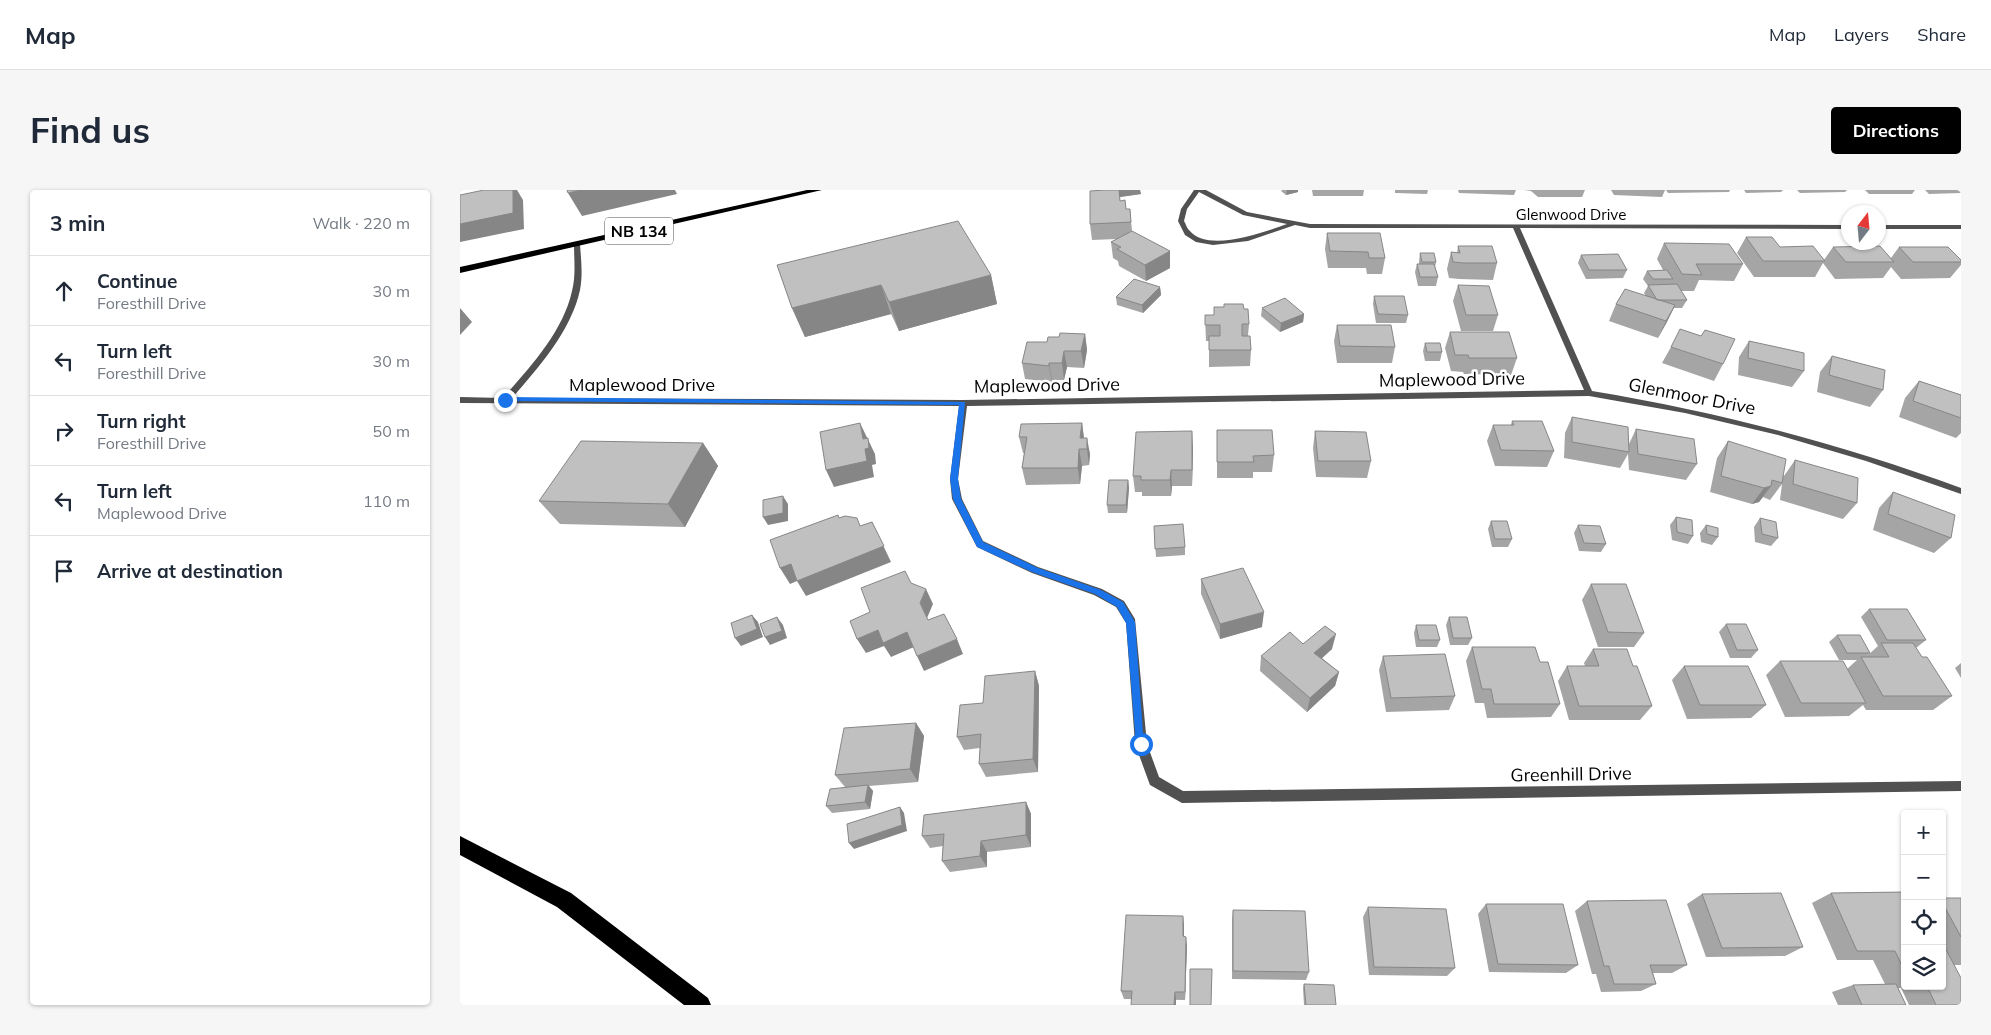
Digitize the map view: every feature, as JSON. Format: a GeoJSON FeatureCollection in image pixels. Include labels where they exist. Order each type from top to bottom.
{"type":"FeatureCollection","features":[{"type":"Feature","properties":{"kind":"highway"},"geometry":{"type":"LineString","coordinates":[[460,845],[564,900],[701,1005]]}},
{"type":"Feature","properties":{"kind":"main road","name":"NB 134"},"geometry":{"type":"LineString","coordinates":[[460,270],[818,190]]}},
{"type":"Feature","properties":{"kind":"street","name":"Glenwood Drive"},"geometry":{"type":"LineString","coordinates":[[1197,190],[1184,209],[1180,221],[1186,233],[1192,238],[1220,243],[1273,232],[1293,224]]}},
{"type":"Feature","properties":{"kind":"street","name":"Glenwood Drive"},"geometry":{"type":"LineString","coordinates":[[1201,190],[1245,214],[1293,224],[1516,227],[1841,227]]}},
{"type":"Feature","properties":{"kind":"street"},"geometry":{"type":"LineString","coordinates":[[1886,227],[1961,226]]}},
{"type":"Feature","properties":{"kind":"street"},"geometry":{"type":"LineString","coordinates":[[1516,227],[1589,393]]}},
{"type":"Feature","properties":{"kind":"street"},"geometry":{"type":"LineString","coordinates":[[505,400],[547,347],[570,310],[576,290],[577,244]]}},
{"type":"Feature","properties":{"kind":"street","name":"Maplewood Drive"},"geometry":{"type":"LineString","coordinates":[[460,400],[963,403],[1589,393]]}},
{"type":"Feature","properties":{"kind":"street","name":"Glenmoor Drive"},"geometry":{"type":"LineString","coordinates":[[1589,393],[1656,404],[1752,424],[1838,448],[1961,491]]}},
{"type":"Feature","properties":{"kind":"street","name":"Greenhill Drive"},"geometry":{"type":"LineString","coordinates":[[963,403],[954,479],[957,499],[980,544],[1035,570],[1098,592],[1120,604],[1131,622],[1141,744],[1154,781],[1182,797],[1961,786]]}},
{"type":"Feature","properties":{"kind":"building"},"geometry":{"type":"Polygon","coordinates":[[[484,190],[513,190],[513,213],[460,224],[460,195],[484,190]]]}},
{"type":"Feature","properties":{"kind":"building"},"geometry":{"type":"Polygon","coordinates":[[[567,190],[581,190],[568,193],[567,190]]]}},
{"type":"Feature","properties":{"kind":"building"},"geometry":{"type":"Polygon","coordinates":[[[1119,190],[1120,201],[1125,200],[1126,209],[1130,209],[1131,222],[1090,224],[1090,191],[1119,190]]]}},
{"type":"Feature","properties":{"kind":"building"},"geometry":{"type":"Polygon","coordinates":[[[958,221],[991,275],[889,302],[881,285],[792,308],[777,265],[958,221]]]}},
{"type":"Feature","properties":{"kind":"building"},"geometry":{"type":"Polygon","coordinates":[[[1132,231],[1170,251],[1145,265],[1117,249],[1121,247],[1111,242],[1132,231]]]}},
{"type":"Feature","properties":{"kind":"building"},"geometry":{"type":"Polygon","coordinates":[[[1327,233],[1380,233],[1385,258],[1369,258],[1368,252],[1330,251],[1327,233]]]}},
{"type":"Feature","properties":{"kind":"building"},"geometry":{"type":"Polygon","coordinates":[[[1746,237],[1772,237],[1780,247],[1813,246],[1825,261],[1763,261],[1746,237]]]}},
{"type":"Feature","properties":{"kind":"building"},"geometry":{"type":"Polygon","coordinates":[[[1664,243],[1729,244],[1743,264],[1696,264],[1702,275],[1682,274],[1664,243]]]}},
{"type":"Feature","properties":{"kind":"building"},"geometry":{"type":"Polygon","coordinates":[[[1458,246],[1492,246],[1497,263],[1453,262],[1451,252],[1460,253],[1458,246]]]}},
{"type":"Feature","properties":{"kind":"building"},"geometry":{"type":"Polygon","coordinates":[[[1833,247],[1841,247],[1841,250],[1884,250],[1894,262],[1846,262],[1833,247]]]}},
{"type":"Feature","properties":{"kind":"building"},"geometry":{"type":"Polygon","coordinates":[[[1899,247],[1948,247],[1961,262],[1913,262],[1899,247]]]}},
{"type":"Feature","properties":{"kind":"building"},"geometry":{"type":"Polygon","coordinates":[[[1420,253],[1434,253],[1436,262],[1422,262],[1420,253]]]}},
{"type":"Feature","properties":{"kind":"building"},"geometry":{"type":"Polygon","coordinates":[[[1618,254],[1627,270],[1589,270],[1581,255],[1618,254]]]}},
{"type":"Feature","properties":{"kind":"building"},"geometry":{"type":"Polygon","coordinates":[[[1417,264],[1434,264],[1438,277],[1420,277],[1417,264]]]}},
{"type":"Feature","properties":{"kind":"building"},"geometry":{"type":"Polygon","coordinates":[[[1667,270],[1673,279],[1653,279],[1647,271],[1667,270]]]}},
{"type":"Feature","properties":{"kind":"building"},"geometry":{"type":"Polygon","coordinates":[[[1134,279],[1160,287],[1142,305],[1116,297],[1134,279]]]}},
{"type":"Feature","properties":{"kind":"building"},"geometry":{"type":"Polygon","coordinates":[[[1677,284],[1687,300],[1657,300],[1648,285],[1677,284]]]}},
{"type":"Feature","properties":{"kind":"building"},"geometry":{"type":"Polygon","coordinates":[[[1458,285],[1489,286],[1498,315],[1466,315],[1458,285]]]}},
{"type":"Feature","properties":{"kind":"building"},"geometry":{"type":"Polygon","coordinates":[[[1625,289],[1675,305],[1666,321],[1616,304],[1625,289]]]}},
{"type":"Feature","properties":{"kind":"building"},"geometry":{"type":"Polygon","coordinates":[[[1374,296],[1404,296],[1408,315],[1378,314],[1374,296]]]}},
{"type":"Feature","properties":{"kind":"building"},"geometry":{"type":"Polygon","coordinates":[[[1285,298],[1304,314],[1281,323],[1262,308],[1285,298]]]}},
{"type":"Feature","properties":{"kind":"building"},"geometry":{"type":"Polygon","coordinates":[[[1224,304],[1243,304],[1244,309],[1248,309],[1249,324],[1242,324],[1242,336],[1250,336],[1251,350],[1209,350],[1209,336],[1220,336],[1220,325],[1205,325],[1205,315],[1214,315],[1214,307],[1224,307],[1224,304]]]}},
{"type":"Feature","properties":{"kind":"building"},"geometry":{"type":"Polygon","coordinates":[[[1337,325],[1391,325],[1395,347],[1340,346],[1337,325]]]}},
{"type":"Feature","properties":{"kind":"building"},"geometry":{"type":"Polygon","coordinates":[[[1680,329],[1701,336],[1705,330],[1735,339],[1723,364],[1671,347],[1680,329]]]}},
{"type":"Feature","properties":{"kind":"building"},"geometry":{"type":"Polygon","coordinates":[[[1450,332],[1509,332],[1517,358],[1469,358],[1468,355],[1455,355],[1450,332]]]}},
{"type":"Feature","properties":{"kind":"building"},"geometry":{"type":"Polygon","coordinates":[[[1060,333],[1085,334],[1081,351],[1064,351],[1062,363],[1049,363],[1049,366],[1022,363],[1027,342],[1047,342],[1048,337],[1059,337],[1060,333]]]}},
{"type":"Feature","properties":{"kind":"building"},"geometry":{"type":"Polygon","coordinates":[[[1749,341],[1804,353],[1804,371],[1748,358],[1749,341]]]}},
{"type":"Feature","properties":{"kind":"building"},"geometry":{"type":"Polygon","coordinates":[[[1425,343],[1440,343],[1442,352],[1427,352],[1425,343]]]}},
{"type":"Feature","properties":{"kind":"building"},"geometry":{"type":"Polygon","coordinates":[[[1832,356],[1885,370],[1883,390],[1829,375],[1832,356]]]}},
{"type":"Feature","properties":{"kind":"building"},"geometry":{"type":"Polygon","coordinates":[[[1919,381],[1961,395],[1961,418],[1913,401],[1919,381]]]}},
{"type":"Feature","properties":{"kind":"building"},"geometry":{"type":"Polygon","coordinates":[[[1572,417],[1628,427],[1629,452],[1572,442],[1572,417]]]}},
{"type":"Feature","properties":{"kind":"building"},"geometry":{"type":"Polygon","coordinates":[[[1512,421],[1542,421],[1554,451],[1501,450],[1493,425],[1514,425],[1512,421]]]}},
{"type":"Feature","properties":{"kind":"building"},"geometry":{"type":"Polygon","coordinates":[[[860,423],[863,439],[868,438],[869,448],[865,449],[867,461],[826,470],[820,432],[860,423]]]}},
{"type":"Feature","properties":{"kind":"building"},"geometry":{"type":"Polygon","coordinates":[[[1082,423],[1080,438],[1087,438],[1087,449],[1079,449],[1078,468],[1022,468],[1027,437],[1019,437],[1021,424],[1082,423]]]}},
{"type":"Feature","properties":{"kind":"building"},"geometry":{"type":"Polygon","coordinates":[[[1636,429],[1694,439],[1697,464],[1638,454],[1636,429]]]}},
{"type":"Feature","properties":{"kind":"building"},"geometry":{"type":"Polygon","coordinates":[[[1217,430],[1272,430],[1274,455],[1253,456],[1254,462],[1217,462],[1217,430]]]}},
{"type":"Feature","properties":{"kind":"building"},"geometry":{"type":"Polygon","coordinates":[[[1192,431],[1192,470],[1171,470],[1170,480],[1141,480],[1141,476],[1133,476],[1136,432],[1192,431]]]}},
{"type":"Feature","properties":{"kind":"building"},"geometry":{"type":"Polygon","coordinates":[[[1315,431],[1366,432],[1371,461],[1318,461],[1315,431]]]}},
{"type":"Feature","properties":{"kind":"building"},"geometry":{"type":"Polygon","coordinates":[[[581,441],[703,443],[668,504],[539,501],[581,441]]]}},
{"type":"Feature","properties":{"kind":"building"},"geometry":{"type":"Polygon","coordinates":[[[1728,441],[1786,459],[1782,483],[1772,480],[1771,486],[1764,488],[1721,476],[1728,441]]]}},
{"type":"Feature","properties":{"kind":"building"},"geometry":{"type":"Polygon","coordinates":[[[1795,460],[1858,478],[1857,503],[1793,484],[1795,460]]]}},
{"type":"Feature","properties":{"kind":"building"},"geometry":{"type":"Polygon","coordinates":[[[1109,480],[1128,480],[1126,505],[1107,505],[1109,480]]]}},
{"type":"Feature","properties":{"kind":"building"},"geometry":{"type":"Polygon","coordinates":[[[1893,492],[1955,515],[1951,538],[1888,514],[1893,492]]]}},
{"type":"Feature","properties":{"kind":"building"},"geometry":{"type":"Polygon","coordinates":[[[783,496],[783,513],[763,517],[763,500],[783,496]]]}},
{"type":"Feature","properties":{"kind":"building"},"geometry":{"type":"Polygon","coordinates":[[[838,515],[839,518],[845,516],[857,518],[860,526],[872,522],[884,546],[797,581],[791,564],[780,568],[770,540],[838,515]]]}},
{"type":"Feature","properties":{"kind":"building"},"geometry":{"type":"Polygon","coordinates":[[[1676,517],[1692,520],[1693,536],[1677,532],[1676,517]]]}},
{"type":"Feature","properties":{"kind":"building"},"geometry":{"type":"Polygon","coordinates":[[[1760,518],[1776,522],[1778,538],[1762,534],[1760,518]]]}},
{"type":"Feature","properties":{"kind":"building"},"geometry":{"type":"Polygon","coordinates":[[[1491,521],[1507,521],[1512,539],[1495,539],[1491,521]]]}},
{"type":"Feature","properties":{"kind":"building"},"geometry":{"type":"Polygon","coordinates":[[[1183,524],[1185,547],[1155,549],[1154,526],[1183,524]]]}},
{"type":"Feature","properties":{"kind":"building"},"geometry":{"type":"Polygon","coordinates":[[[1578,525],[1600,526],[1606,544],[1584,543],[1578,525]]]}},
{"type":"Feature","properties":{"kind":"building"},"geometry":{"type":"Polygon","coordinates":[[[1706,525],[1718,528],[1718,537],[1707,534],[1706,525]]]}},
{"type":"Feature","properties":{"kind":"building"},"geometry":{"type":"Polygon","coordinates":[[[1243,568],[1264,612],[1220,624],[1201,579],[1243,568]]]}},
{"type":"Feature","properties":{"kind":"building"},"geometry":{"type":"Polygon","coordinates":[[[905,571],[911,583],[926,589],[920,603],[928,620],[944,614],[957,639],[917,656],[907,632],[883,643],[878,630],[857,639],[850,621],[870,612],[861,588],[905,571]]]}},
{"type":"Feature","properties":{"kind":"building"},"geometry":{"type":"Polygon","coordinates":[[[1591,584],[1626,584],[1644,633],[1608,632],[1591,584]]]}},
{"type":"Feature","properties":{"kind":"building"},"geometry":{"type":"Polygon","coordinates":[[[1869,609],[1907,609],[1926,640],[1887,640],[1869,609]]]}},
{"type":"Feature","properties":{"kind":"building"},"geometry":{"type":"Polygon","coordinates":[[[752,615],[757,629],[735,638],[731,623],[752,615]]]}},
{"type":"Feature","properties":{"kind":"building"},"geometry":{"type":"Polygon","coordinates":[[[777,617],[782,631],[765,637],[760,624],[777,617]]]}},
{"type":"Feature","properties":{"kind":"building"},"geometry":{"type":"Polygon","coordinates":[[[1449,617],[1467,617],[1472,638],[1453,638],[1449,617]]]}},
{"type":"Feature","properties":{"kind":"building"},"geometry":{"type":"Polygon","coordinates":[[[1726,624],[1746,624],[1758,650],[1737,650],[1726,624]]]}},
{"type":"Feature","properties":{"kind":"building"},"geometry":{"type":"Polygon","coordinates":[[[1416,625],[1436,625],[1440,640],[1419,640],[1416,625]]]}},
{"type":"Feature","properties":{"kind":"building"},"geometry":{"type":"Polygon","coordinates":[[[1325,626],[1336,634],[1314,653],[1339,672],[1310,698],[1261,656],[1290,632],[1303,644],[1325,626]]]}},
{"type":"Feature","properties":{"kind":"building"},"geometry":{"type":"Polygon","coordinates":[[[1837,635],[1860,635],[1870,653],[1847,653],[1837,635]]]}},
{"type":"Feature","properties":{"kind":"building"},"geometry":{"type":"Polygon","coordinates":[[[1881,643],[1913,643],[1922,657],[1927,657],[1952,696],[1883,696],[1861,657],[1889,657],[1881,643]]]}},
{"type":"Feature","properties":{"kind":"building"},"geometry":{"type":"Polygon","coordinates":[[[1472,647],[1535,647],[1540,662],[1548,662],[1560,704],[1494,704],[1491,689],[1482,689],[1472,647]]]}},
{"type":"Feature","properties":{"kind":"building"},"geometry":{"type":"Polygon","coordinates":[[[1593,649],[1627,649],[1633,666],[1637,666],[1652,706],[1579,706],[1567,666],[1599,666],[1593,649]]]}},
{"type":"Feature","properties":{"kind":"building"},"geometry":{"type":"Polygon","coordinates":[[[1445,654],[1455,696],[1391,698],[1383,656],[1445,654]]]}},
{"type":"Feature","properties":{"kind":"building"},"geometry":{"type":"Polygon","coordinates":[[[1780,661],[1843,661],[1866,703],[1801,703],[1780,661]]]}},
{"type":"Feature","properties":{"kind":"building"},"geometry":{"type":"Polygon","coordinates":[[[1684,666],[1748,666],[1766,705],[1700,705],[1684,666]]]}},
{"type":"Feature","properties":{"kind":"building"},"geometry":{"type":"Polygon","coordinates":[[[1035,671],[1033,759],[979,764],[981,734],[957,737],[960,705],[983,703],[985,676],[1035,671]]]}},
{"type":"Feature","properties":{"kind":"building"},"geometry":{"type":"Polygon","coordinates":[[[916,723],[910,769],[835,775],[844,728],[916,723]]]}},
{"type":"Feature","properties":{"kind":"building"},"geometry":{"type":"Polygon","coordinates":[[[868,785],[865,802],[826,806],[830,789],[868,785]]]}},
{"type":"Feature","properties":{"kind":"building"},"geometry":{"type":"Polygon","coordinates":[[[1026,802],[1026,835],[981,841],[980,856],[942,861],[944,834],[922,836],[924,815],[1026,802]]]}},
{"type":"Feature","properties":{"kind":"building"},"geometry":{"type":"Polygon","coordinates":[[[900,807],[902,825],[849,843],[847,824],[900,807]]]}},
{"type":"Feature","properties":{"kind":"building"},"geometry":{"type":"Polygon","coordinates":[[[1901,892],[1901,964],[1895,951],[1857,951],[1831,893],[1901,892]]]}},
{"type":"Feature","properties":{"kind":"building"},"geometry":{"type":"Polygon","coordinates":[[[1781,893],[1803,947],[1722,948],[1702,894],[1781,893]]]}},
{"type":"Feature","properties":{"kind":"building"},"geometry":{"type":"Polygon","coordinates":[[[1946,898],[1961,898],[1961,937],[1946,909],[1946,898]]]}},
{"type":"Feature","properties":{"kind":"building"},"geometry":{"type":"Polygon","coordinates":[[[1666,900],[1687,965],[1650,965],[1656,984],[1614,984],[1609,966],[1604,966],[1587,901],[1666,900]]]}},
{"type":"Feature","properties":{"kind":"building"},"geometry":{"type":"Polygon","coordinates":[[[1486,904],[1563,904],[1578,965],[1498,964],[1486,904]]]}},
{"type":"Feature","properties":{"kind":"building"},"geometry":{"type":"Polygon","coordinates":[[[1368,907],[1446,909],[1455,968],[1374,967],[1368,907]]]}},
{"type":"Feature","properties":{"kind":"building"},"geometry":{"type":"Polygon","coordinates":[[[1233,910],[1305,911],[1309,972],[1233,971],[1233,910]]]}},
{"type":"Feature","properties":{"kind":"building"},"geometry":{"type":"Polygon","coordinates":[[[1126,915],[1183,916],[1183,936],[1186,937],[1185,992],[1175,992],[1174,1005],[1131,1005],[1132,991],[1121,991],[1126,915]]]}},
{"type":"Feature","properties":{"kind":"building"},"geometry":{"type":"Polygon","coordinates":[[[1946,950],[1961,978],[1961,1005],[1936,1005],[1929,990],[1946,990],[1946,950]]]}},
{"type":"Feature","properties":{"kind":"building"},"geometry":{"type":"Polygon","coordinates":[[[1190,969],[1212,969],[1211,1005],[1190,1005],[1190,969]]]}},
{"type":"Feature","properties":{"kind":"building"},"geometry":{"type":"Polygon","coordinates":[[[1304,984],[1334,985],[1336,1005],[1306,1005],[1304,984]]]}},
{"type":"Feature","properties":{"kind":"building"},"geometry":{"type":"Polygon","coordinates":[[[1896,984],[1906,1005],[1862,1005],[1853,985],[1896,984]]]}},
{"type":"Feature","properties":{"kind":"route"},"geometry":{"type":"LineString","coordinates":[[505,400],[963,403],[954,479],[957,499],[980,544],[1035,570],[1098,592],[1120,604],[1131,622],[1141,744]]}}]}
